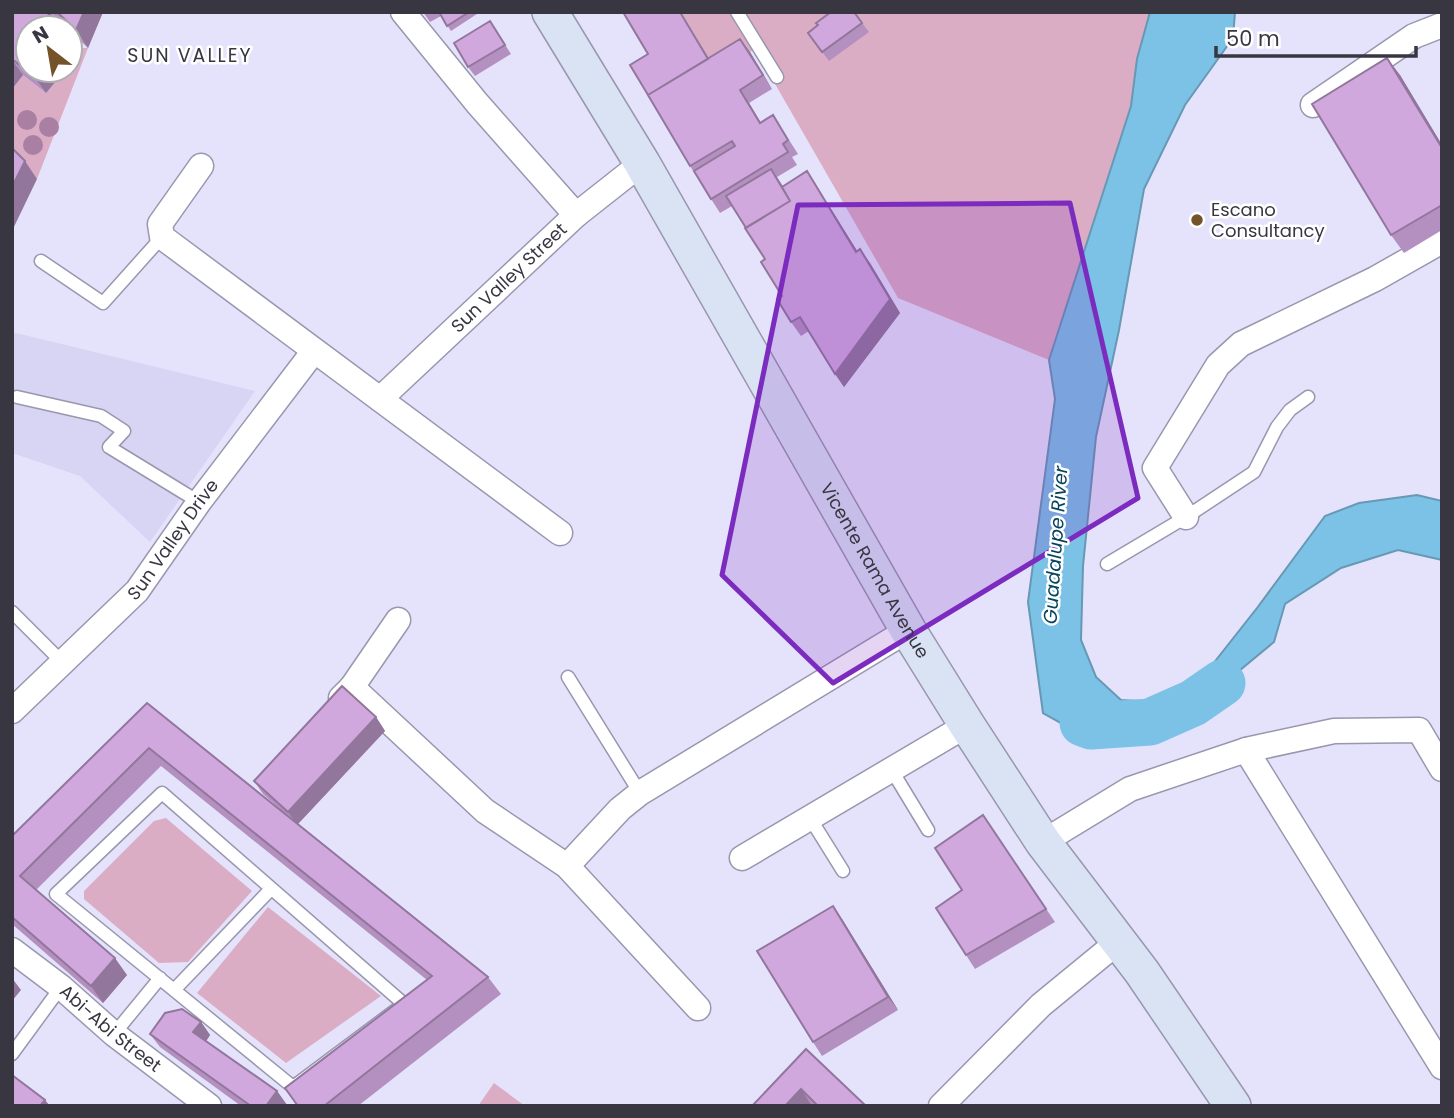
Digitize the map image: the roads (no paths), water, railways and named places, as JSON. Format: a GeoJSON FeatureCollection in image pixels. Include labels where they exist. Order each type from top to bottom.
{"type":"FeatureCollection","features":[{"type":"Feature","properties":{"kind":"main road","name":"Vicente Rama Avenue"},"geometry":{"type":"LineString","coordinates":[[550,12],[642,163],[908,630],[967,725],[1043,842],[1119,941],[1233,1106]]}},
{"type":"Feature","properties":{"kind":"street"},"geometry":{"type":"LineString","coordinates":[[403,12],[477,103],[576,215]]}},
{"type":"Feature","properties":{"kind":"street"},"geometry":{"type":"LineString","coordinates":[[1313,105],[1414,36],[1442,25]]}},
{"type":"Feature","properties":{"kind":"street","name":"Sun Valley Street"},"geometry":{"type":"LineString","coordinates":[[380,399],[576,215],[642,163]]}},
{"type":"Feature","properties":{"kind":"street"},"geometry":{"type":"LineString","coordinates":[[201,166],[160,224],[162,237],[560,533]]}},
{"type":"Feature","properties":{"kind":"street"},"geometry":{"type":"LineString","coordinates":[[1186,517],[1155,468],[1218,365],[1241,344],[1375,279],[1442,241]]}},
{"type":"Feature","properties":{"kind":"street","name":"Sun Valley Drive"},"geometry":{"type":"LineString","coordinates":[[12,711],[138,591],[198,502],[314,351]]}},
{"type":"Feature","properties":{"kind":"street"},"geometry":{"type":"LineString","coordinates":[[325,716],[352,687],[398,621]]}},
{"type":"Feature","properties":{"kind":"street"},"geometry":{"type":"LineString","coordinates":[[567,866],[620,809],[640,793],[908,630]]}},
{"type":"Feature","properties":{"kind":"street"},"geometry":{"type":"LineString","coordinates":[[352,687],[485,811],[567,866],[698,1008]]}},
{"type":"Feature","properties":{"kind":"street"},"geometry":{"type":"LineString","coordinates":[[742,859],[967,725]]}},
{"type":"Feature","properties":{"kind":"street"},"geometry":{"type":"LineString","coordinates":[[1043,842],[1130,789],[1246,750],[1334,731],[1419,730],[1442,769]]}},
{"type":"Feature","properties":{"kind":"street"},"geometry":{"type":"LineString","coordinates":[[1246,750],[1442,1067]]}},
{"type":"Feature","properties":{"kind":"street"},"geometry":{"type":"LineString","coordinates":[[941,1106],[1041,1005],[1119,941]]}},
{"type":"Feature","properties":{"kind":"street","name":"Abi-Abi Street"},"geometry":{"type":"LineString","coordinates":[[12,950],[61,987],[114,1034],[209,1106]]}},
{"type":"Feature","properties":{"kind":"lane"},"geometry":{"type":"LineString","coordinates":[[737,12],[777,77]]}},
{"type":"Feature","properties":{"kind":"lane"},"geometry":{"type":"LineString","coordinates":[[41,261],[103,303],[162,237]]}},
{"type":"Feature","properties":{"kind":"lane"},"geometry":{"type":"LineString","coordinates":[[17,397],[100,416],[124,431],[108,447],[198,502]]}},
{"type":"Feature","properties":{"kind":"lane"},"geometry":{"type":"LineString","coordinates":[[1107,564],[1254,472],[1277,427],[1290,410],[1308,397]]}},
{"type":"Feature","properties":{"kind":"lane"},"geometry":{"type":"LineString","coordinates":[[12,612],[62,662]]}},
{"type":"Feature","properties":{"kind":"lane"},"geometry":{"type":"LineString","coordinates":[[568,677],[640,793]]}},
{"type":"Feature","properties":{"kind":"lane"},"geometry":{"type":"LineString","coordinates":[[891,769],[928,830]]}},
{"type":"Feature","properties":{"kind":"lane"},"geometry":{"type":"LineString","coordinates":[[162,793],[404,1004],[293,1087],[160,978],[56,894],[162,793]]}},
{"type":"Feature","properties":{"kind":"lane"},"geometry":{"type":"LineString","coordinates":[[810,818],[843,871]]}},
{"type":"Feature","properties":{"kind":"lane"},"geometry":{"type":"LineString","coordinates":[[174,990],[271,889]]}},
{"type":"Feature","properties":{"kind":"lane"},"geometry":{"type":"LineString","coordinates":[[114,1034],[160,978]]}},
{"type":"Feature","properties":{"kind":"lane"},"geometry":{"type":"LineString","coordinates":[[12,1054],[61,987]]}},
{"type":"Feature","properties":{"kind":"water"},"geometry":{"type":"Polygon","coordinates":[[[1150,12],[1235,12],[1233,38],[1185,105],[1144,189],[1119,330],[1096,437],[1083,566],[1081,640],[1096,677],[1121,700],[1154,702],[1201,679],[1325,516],[1359,503],[1417,495],[1442,501],[1442,560],[1398,550],[1341,568],[1285,604],[1274,642],[1204,700],[1108,738],[1077,732],[1043,713],[1028,602],[1055,399],[1049,360],[1131,106],[1137,59],[1150,12]]]}},
{"type":"Feature","properties":{"kind":"waterway","name":"Guadalupe River"},"geometry":{"type":"LineString","coordinates":[[1083,723],[1091,726],[1150,722],[1193,703],[1222,683]]}},
{"type":"Feature","properties":{"kind":"place","name":"Escano Consultancy"},"geometry":{"type":"Point","coordinates":[1197,220]}},
{"type":"Feature","properties":{"kind":"district","name":"SUN VALLEY"},"geometry":{"type":"Point","coordinates":[190,55]}}]}
